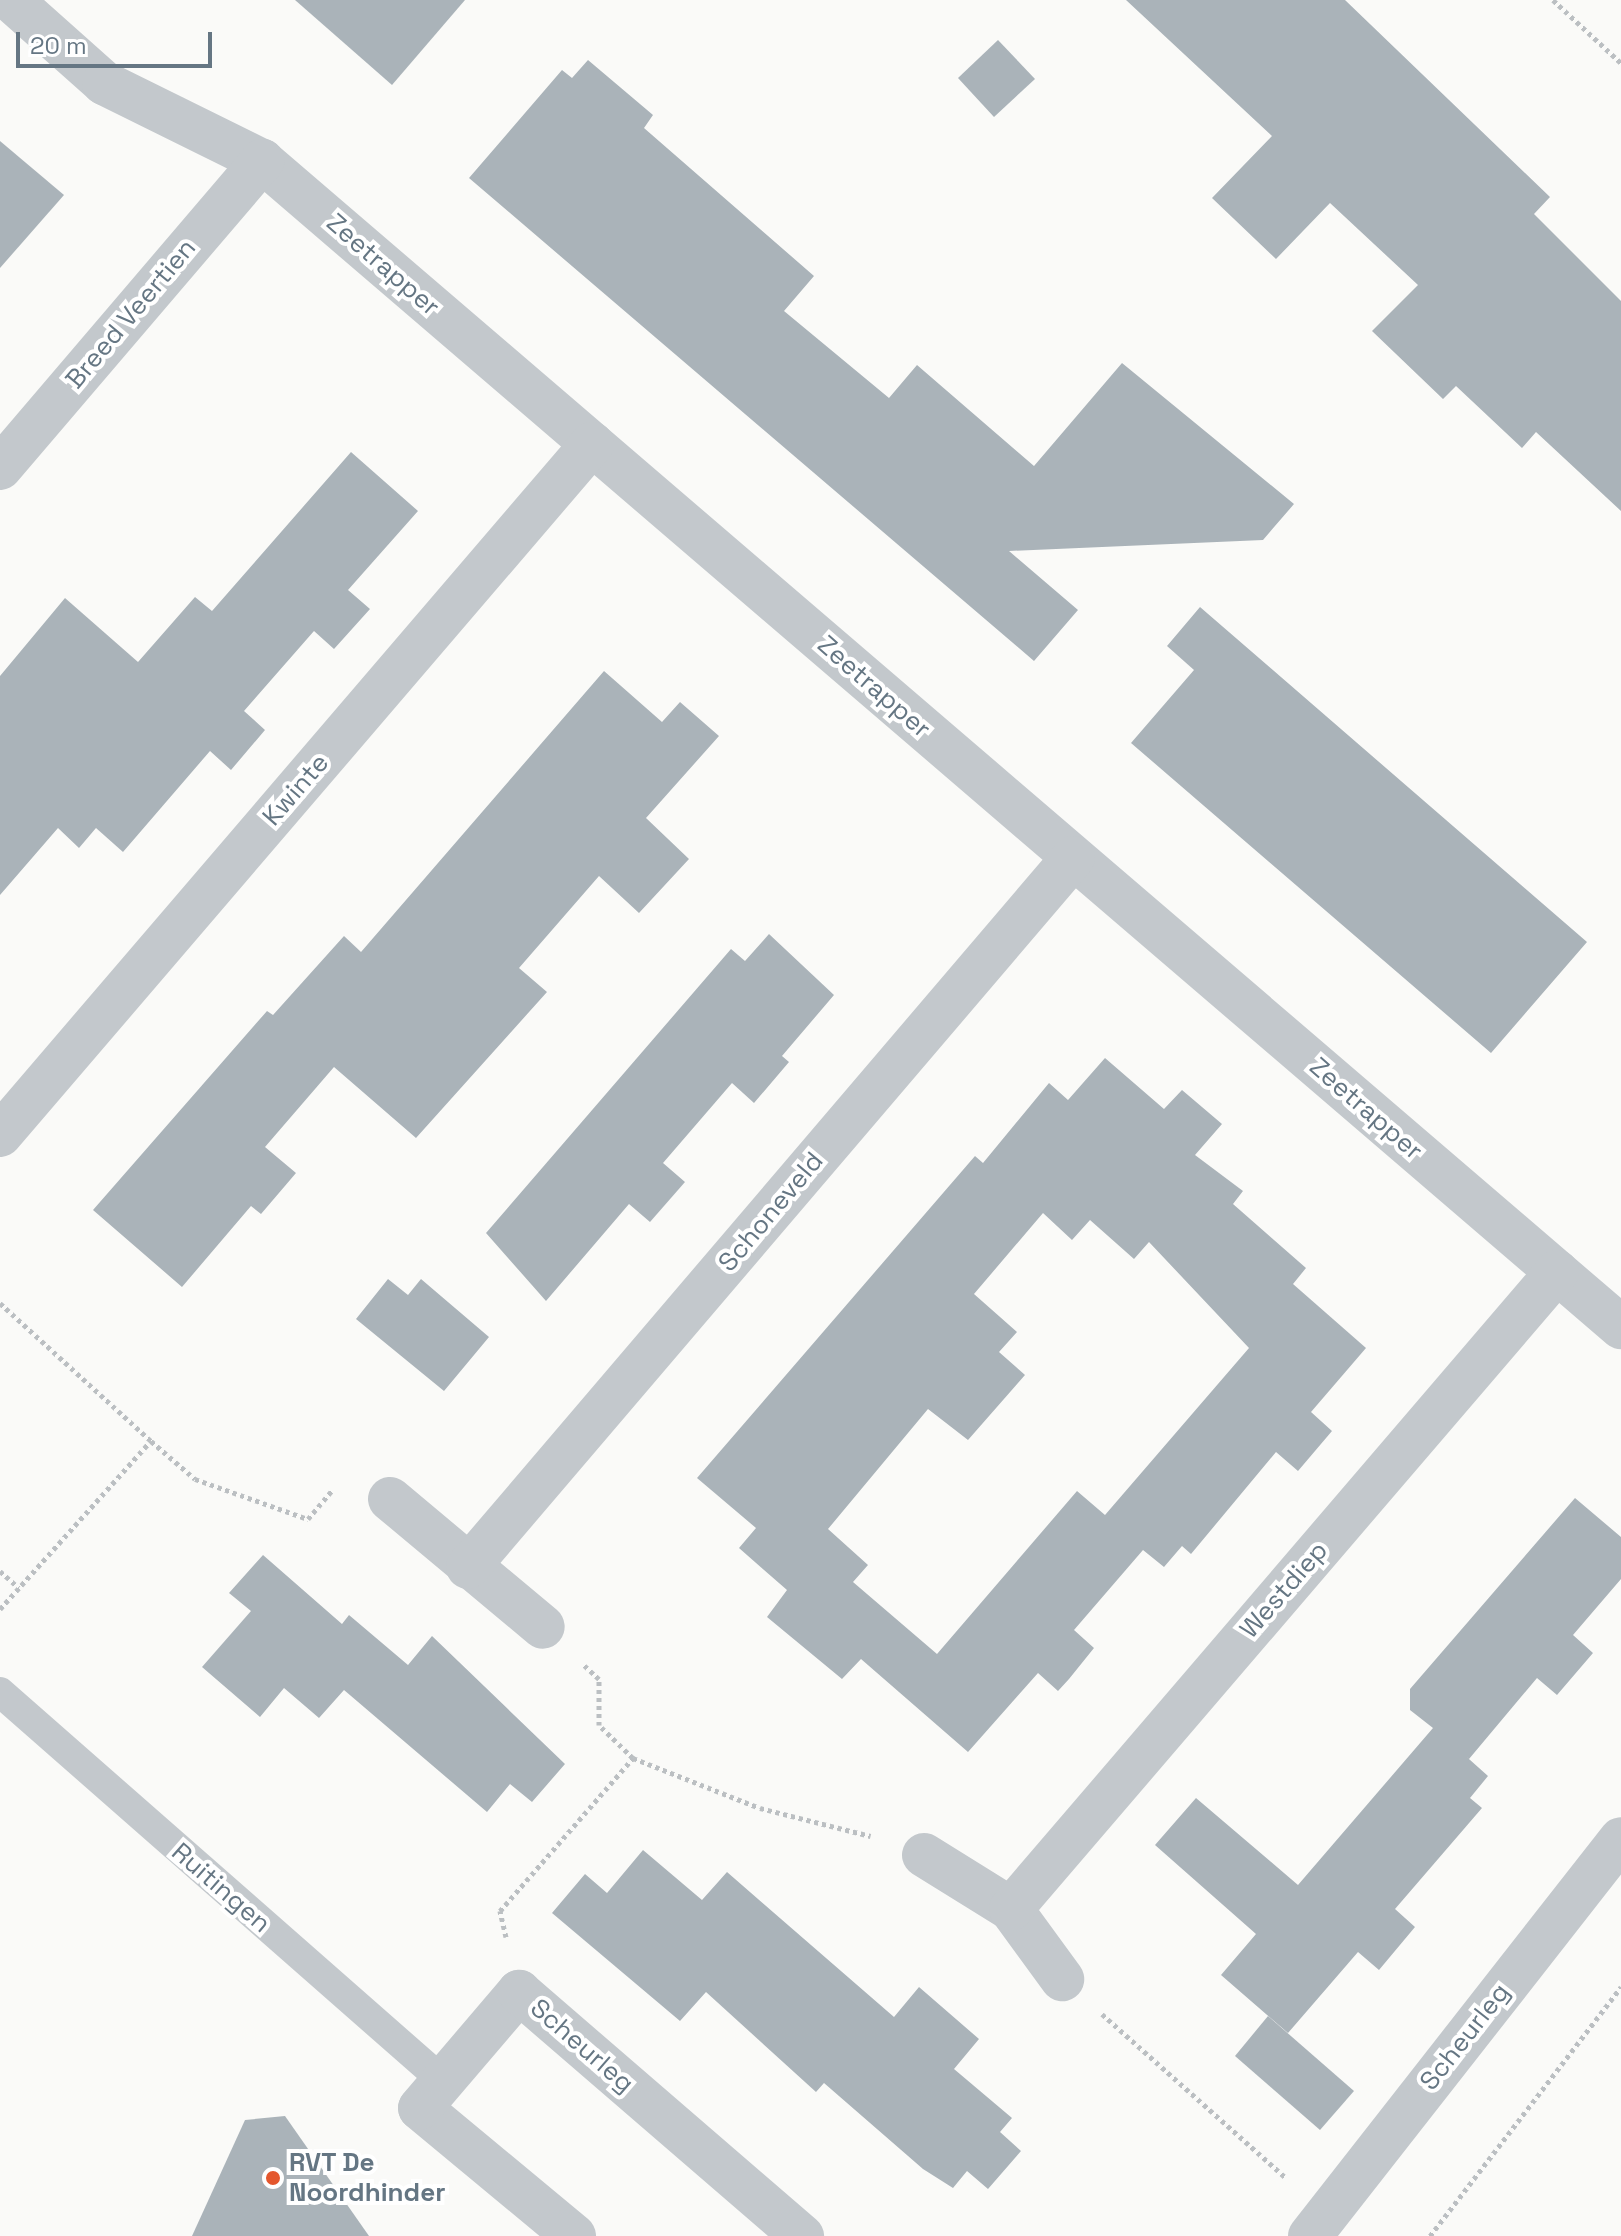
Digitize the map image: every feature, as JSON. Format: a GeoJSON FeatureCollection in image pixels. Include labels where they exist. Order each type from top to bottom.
{"type":"FeatureCollection","features":[{"type":"Feature","properties":{"kind":"street","name":"Zeetrapper"},"geometry":{"type":"LineString","coordinates":[[11,0],[104,83],[262,161],[1621,1327]]}},
{"type":"Feature","properties":{"kind":"street","name":"Breed Veertien"},"geometry":{"type":"LineString","coordinates":[[0,468],[262,161]]}},
{"type":"Feature","properties":{"kind":"street","name":"Kwinte"},"geometry":{"type":"LineString","coordinates":[[0,1135],[592,444]]}},
{"type":"Feature","properties":{"kind":"street","name":"Schoneveld"},"geometry":{"type":"LineString","coordinates":[[468,1567],[1073,858]]}},
{"type":"Feature","properties":{"kind":"street","name":"Westdiep"},"geometry":{"type":"LineString","coordinates":[[1011,1909],[1557,1272]]}},
{"type":"Feature","properties":{"kind":"street"},"geometry":{"type":"LineString","coordinates":[[390,1499],[543,1627]]}},
{"type":"Feature","properties":{"kind":"street","name":"Scheurleg"},"geometry":{"type":"LineString","coordinates":[[1318,2225],[1621,1839]]}},
{"type":"Feature","properties":{"kind":"street"},"geometry":{"type":"LineString","coordinates":[[924,1855],[1011,1909],[1062,1979]]}},
{"type":"Feature","properties":{"kind":"street","name":"Scheurleg"},"geometry":{"type":"LineString","coordinates":[[574,2236],[420,2108],[519,1992],[802,2236]]}},
{"type":"Feature","properties":{"kind":"lane","name":"Ruitingen"},"geometry":{"type":"LineString","coordinates":[[0,1692],[443,2081]]}},
{"type":"Feature","properties":{"kind":"path"},"geometry":{"type":"LineString","coordinates":[[1553,0],[1621,63]]}},
{"type":"Feature","properties":{"kind":"path"},"geometry":{"type":"LineString","coordinates":[[0,1303],[195,1479],[308,1519],[336,1486],[367,1483],[390,1499]]}},
{"type":"Feature","properties":{"kind":"path"},"geometry":{"type":"LineString","coordinates":[[0,1609],[151,1441]]}},
{"type":"Feature","properties":{"kind":"path"},"geometry":{"type":"LineString","coordinates":[[0,1571],[19,1588]]}},
{"type":"Feature","properties":{"kind":"path"},"geometry":{"type":"LineString","coordinates":[[543,1627],[599,1679],[599,1725],[633,1758],[760,1808],[924,1855]]}},
{"type":"Feature","properties":{"kind":"path"},"geometry":{"type":"LineString","coordinates":[[519,1992],[500,1911],[633,1758]]}},
{"type":"Feature","properties":{"kind":"path"},"geometry":{"type":"LineString","coordinates":[[1062,1979],[1318,2225]]}},
{"type":"Feature","properties":{"kind":"path"},"geometry":{"type":"LineString","coordinates":[[1430,2236],[1621,1987]]}},
{"type":"Feature","properties":{"kind":"building"},"geometry":{"type":"Polygon","coordinates":[[[295,0],[465,0],[392,85],[295,0]]]}},
{"type":"Feature","properties":{"kind":"building"},"geometry":{"type":"Polygon","coordinates":[[[1126,0],[1345,0],[1550,197],[1534,214],[1621,301],[1621,511],[1536,432],[1522,448],[1456,386],[1443,399],[1372,331],[1418,285],[1330,203],[1276,259],[1212,198],[1272,136],[1126,0]]]}},
{"type":"Feature","properties":{"kind":"building"},"geometry":{"type":"Polygon","coordinates":[[[998,40],[1035,79],[994,117],[958,78],[998,40]]]}},
{"type":"Feature","properties":{"kind":"building"},"geometry":{"type":"Polygon","coordinates":[[[588,60],[653,115],[644,128],[814,276],[784,311],[889,398],[917,365],[1034,466],[1122,363],[1294,504],[1263,540],[1009,551],[1078,610],[1034,661],[469,178],[562,70],[572,78],[588,60]]]}},
{"type":"Feature","properties":{"kind":"building"},"geometry":{"type":"Polygon","coordinates":[[[0,141],[64,195],[0,268],[0,141]]]}},
{"type":"Feature","properties":{"kind":"building"},"geometry":{"type":"Polygon","coordinates":[[[351,452],[418,511],[348,590],[370,609],[334,649],[314,631],[244,711],[265,730],[231,770],[210,751],[123,852],[96,828],[79,848],[58,828],[0,895],[0,676],[65,598],[138,662],[195,597],[212,611],[351,452]]]}},
{"type":"Feature","properties":{"kind":"building"},"geometry":{"type":"Polygon","coordinates":[[[1200,607],[1587,942],[1491,1053],[1131,743],[1194,670],[1167,646],[1200,607]]]}},
{"type":"Feature","properties":{"kind":"building"},"geometry":{"type":"Polygon","coordinates":[[[604,671],[662,722],[680,702],[719,736],[646,818],[689,859],[639,913],[599,876],[519,968],[547,992],[416,1138],[334,1067],[265,1147],[296,1173],[261,1214],[251,1206],[182,1287],[93,1210],[267,1011],[273,1015],[344,936],[361,952],[604,671]]]}},
{"type":"Feature","properties":{"kind":"building"},"geometry":{"type":"Polygon","coordinates":[[[769,934],[834,995],[782,1056],[789,1062],[754,1103],[732,1083],[663,1163],[685,1182],[650,1222],[629,1204],[546,1301],[486,1233],[731,949],[745,961],[769,934]]]}},
{"type":"Feature","properties":{"kind":"building"},"geometry":{"type":"Polygon","coordinates":[[[1105,1058],[1164,1109],[1182,1090],[1222,1124],[1195,1155],[1243,1191],[1233,1204],[1306,1268],[1293,1284],[1366,1348],[1311,1412],[1332,1431],[1298,1471],[1276,1452],[1191,1554],[1182,1546],[1164,1567],[1143,1550],[1074,1630],[1094,1648],[1069,1679],[1058,1691],[1038,1673],[968,1752],[861,1659],[842,1679],[767,1617],[787,1590],[739,1548],[756,1528],[697,1478],[975,1156],[983,1163],[1049,1083],[1068,1100],[1105,1058]],[[1043,1213],[974,1294],[1017,1332],[999,1352],[1025,1375],[968,1440],[928,1409],[828,1529],[868,1565],[853,1582],[937,1654],[1077,1491],[1105,1515],[1249,1348],[1149,1242],[1134,1259],[1090,1220],[1072,1240],[1043,1213]]]}},
{"type":"Feature","properties":{"kind":"building"},"geometry":{"type":"Polygon","coordinates":[[[388,1279],[408,1295],[421,1279],[489,1337],[444,1391],[356,1319],[388,1279]]]}},
{"type":"Feature","properties":{"kind":"building"},"geometry":{"type":"Polygon","coordinates":[[[1575,1498],[1621,1537],[1621,1579],[1573,1635],[1593,1653],[1557,1695],[1537,1678],[1469,1759],[1460,1751],[1488,1776],[1470,1798],[1482,1808],[1395,1909],[1415,1927],[1379,1970],[1358,1952],[1288,2033],[1221,1975],[1256,1934],[1155,1845],[1196,1798],[1298,1885],[1433,1728],[1410,1710],[1410,1689],[1575,1498]]]}},
{"type":"Feature","properties":{"kind":"building"},"geometry":{"type":"Polygon","coordinates":[[[263,1555],[342,1624],[349,1615],[408,1665],[432,1636],[565,1764],[532,1802],[510,1784],[487,1812],[344,1690],[319,1718],[284,1688],[260,1717],[202,1667],[251,1611],[229,1593],[263,1555]]]}},
{"type":"Feature","properties":{"kind":"building"},"geometry":{"type":"Polygon","coordinates":[[[643,1850],[702,1900],[727,1872],[894,2017],[919,1987],[979,2039],[954,2069],[1012,2118],[1000,2132],[1021,2151],[988,2189],[967,2171],[953,2188],[923,2169],[824,2083],[816,2092],[706,1992],[680,2021],[552,1913],[585,1874],[607,1893],[643,1850]]]}},
{"type":"Feature","properties":{"kind":"building"},"geometry":{"type":"Polygon","coordinates":[[[1268,2016],[1354,2091],[1320,2130],[1235,2056],[1268,2016]]]}},
{"type":"Feature","properties":{"kind":"building","name":"RVT De Noordhinder"},"geometry":{"type":"Polygon","coordinates":[[[285,2116],[369,2236],[192,2236],[245,2120],[285,2116]]]}},
{"type":"Feature","properties":{"kind":"place","name":"RVT De Noordhinder"},"geometry":{"type":"Point","coordinates":[273,2178]}}]}
